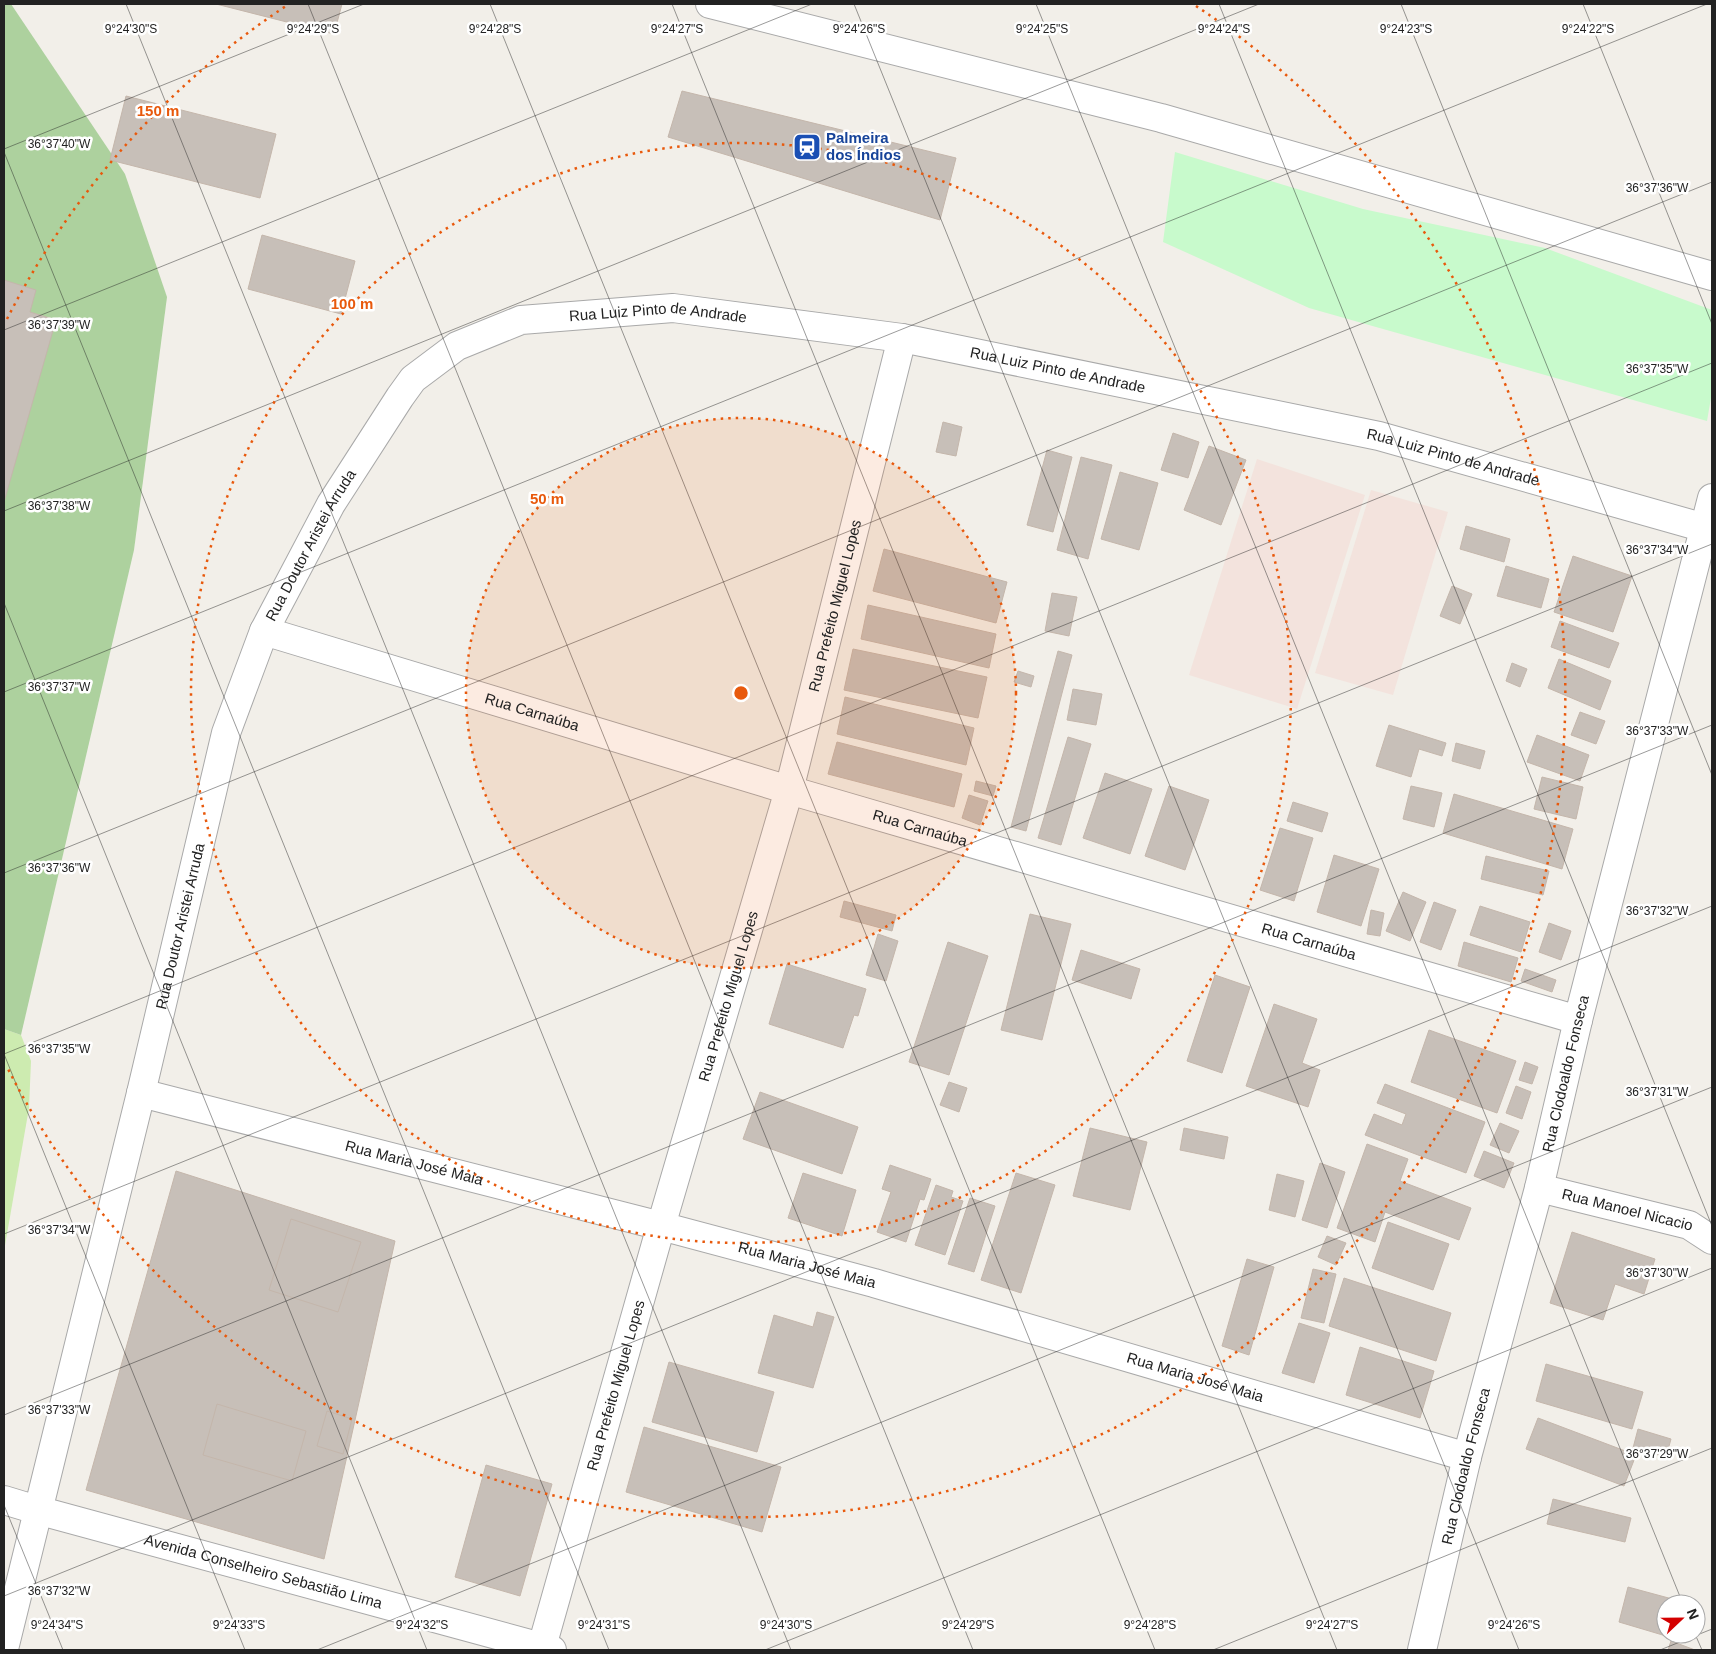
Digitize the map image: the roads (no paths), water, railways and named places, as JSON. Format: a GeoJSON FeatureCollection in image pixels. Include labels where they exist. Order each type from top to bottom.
{"type":"FeatureCollection","features":[{"type":"Feature","properties":{"kind":"street"},"geometry":{"type":"LineString","coordinates":[[710,4],[1161,118],[1712,276]]}},
{"type":"Feature","properties":{"kind":"street","name":"Rua Luiz Pinto de Andrade"},"geometry":{"type":"LineString","coordinates":[[413,379],[457,346],[521,320],[673,308],[902,338],[1379,436],[1705,528]]}},
{"type":"Feature","properties":{"kind":"street","name":"Rua Prefeito Miguel Lopes"},"geometry":{"type":"LineString","coordinates":[[545,1649],[661,1226],[789,790],[902,338]]}},
{"type":"Feature","properties":{"kind":"street","name":"Rua Doutor Aristei Arruda"},"geometry":{"type":"LineString","coordinates":[[4,1649],[141,1093],[226,733],[264,631],[331,504],[413,379]]}},
{"type":"Feature","properties":{"kind":"street","name":"Rua Clodoaldo Fonseca"},"geometry":{"type":"LineString","coordinates":[[1422,1650],[1467,1457],[1540,1188],[1578,1020],[1712,498]]}},
{"type":"Feature","properties":{"kind":"street","name":"Rua Carnaúba"},"geometry":{"type":"LineString","coordinates":[[264,631],[789,790],[1578,1020]]}},
{"type":"Feature","properties":{"kind":"street","name":"Rua Maria José Maia"},"geometry":{"type":"LineString","coordinates":[[141,1093],[661,1226],[874,1283],[1467,1457]]}},
{"type":"Feature","properties":{"kind":"street","name":"Rua Manoel Nicacio"},"geometry":{"type":"LineString","coordinates":[[1540,1188],[1689,1225],[1712,1240]]}},
{"type":"Feature","properties":{"kind":"street","name":"Avenida Conselheiro Sebastião Lima"},"geometry":{"type":"LineString","coordinates":[[4,1500],[545,1649]]}},
{"type":"Feature","properties":{"kind":"place","name":"Palmeira dos Índios"},"geometry":{"type":"Point","coordinates":[807,147]}}]}
